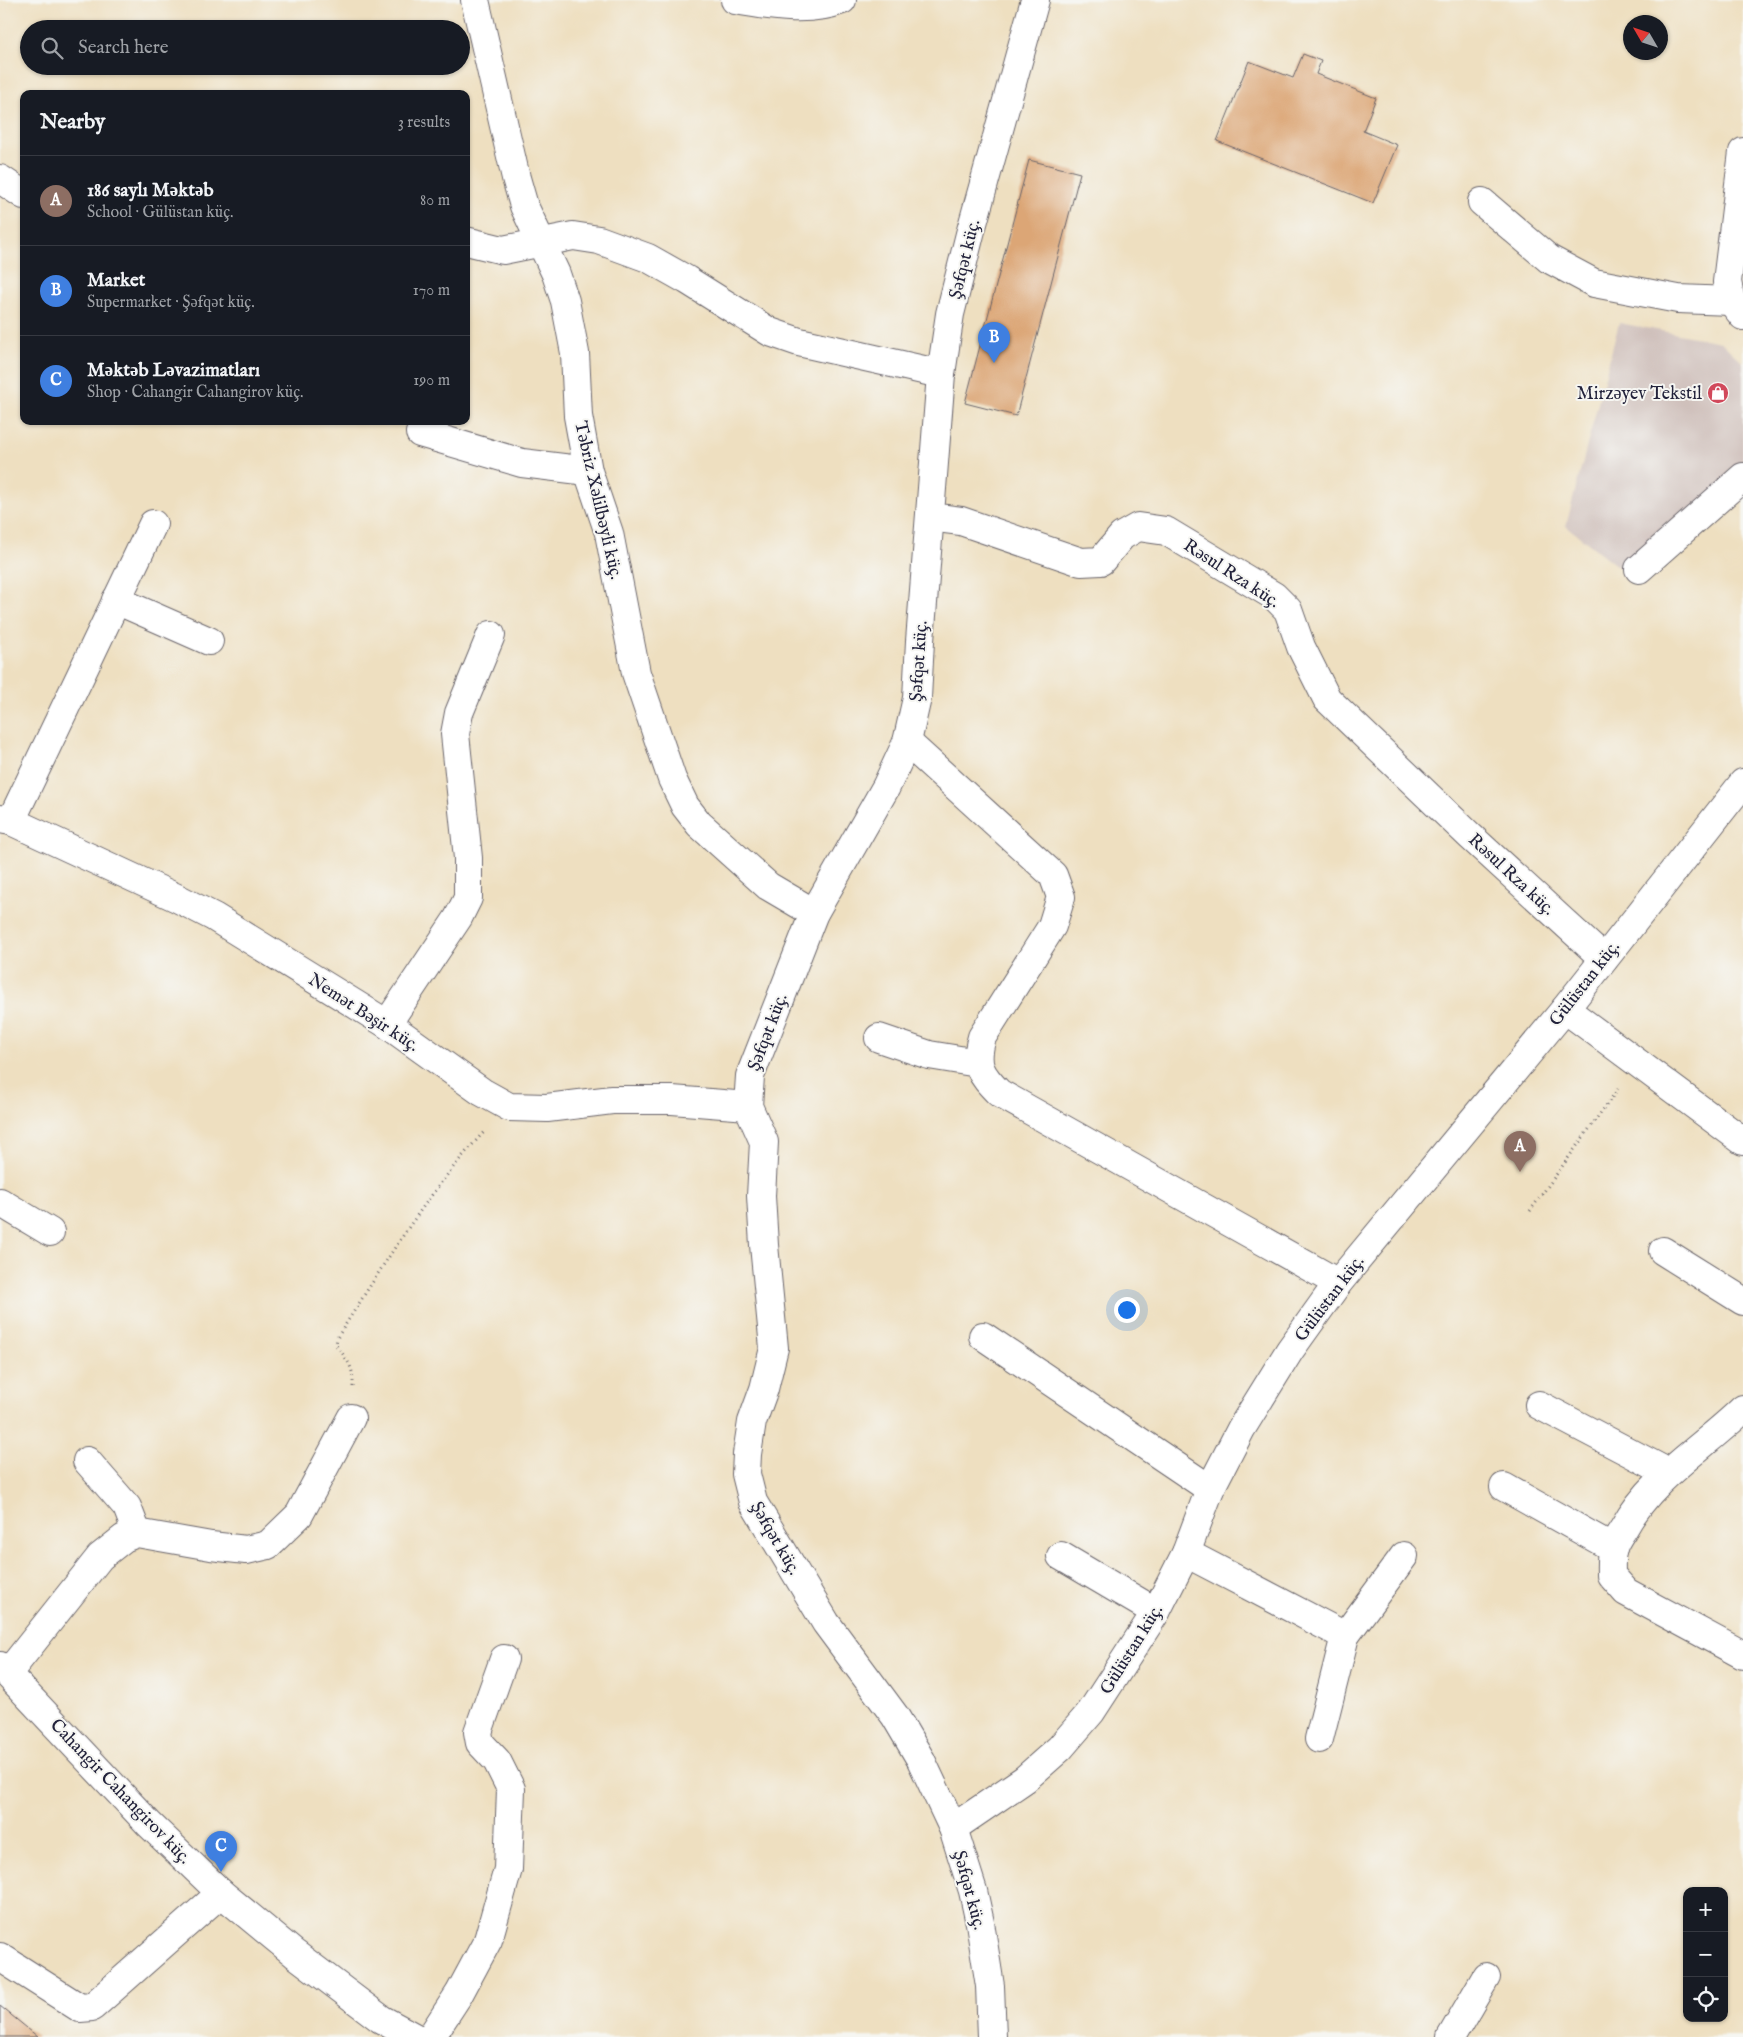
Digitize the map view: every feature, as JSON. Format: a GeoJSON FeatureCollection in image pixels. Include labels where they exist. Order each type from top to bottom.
{"type":"FeatureCollection","features":[{"type":"Feature","properties":{"kind":"street","name":"Təbriz Xəlilbəyli küç."},"geometry":{"type":"LineString","coordinates":[[475,0],[524,206],[556,274],[568,318],[575,353],[578,416],[588,471],[609,533],[636,674],[672,778],[685,806],[699,824],[768,886],[814,913]]}},
{"type":"Feature","properties":{"kind":"street"},"geometry":{"type":"LineString","coordinates":[[735,0],[802,8],[842,0]]}},
{"type":"Feature","properties":{"kind":"street","name":"Şəfqət küç."},"geometry":{"type":"LineString","coordinates":[[992,2037],[990,1986],[980,1923],[973,1891],[953,1828],[921,1760],[895,1716],[826,1623],[753,1502],[746,1474],[747,1454],[752,1422],[764,1389],[774,1348],[761,1196],[764,1142],[748,1106],[750,1076],[814,913],[886,787],[907,742],[917,698],[941,374],[950,314],[1035,0]]}},
{"type":"Feature","properties":{"kind":"street"},"geometry":{"type":"LineString","coordinates":[[1482,202],[1550,259],[1594,284],[1678,300],[1737,308],[1727,282],[1743,152]]}},
{"type":"Feature","properties":{"kind":"street"},"geometry":{"type":"LineString","coordinates":[[0,179],[20,192]]}},
{"type":"Feature","properties":{"kind":"street"},"geometry":{"type":"LineString","coordinates":[[470,242],[503,250],[573,236],[599,240],[648,258],[770,332],[799,342],[941,374]]}},
{"type":"Feature","properties":{"kind":"street"},"geometry":{"type":"LineString","coordinates":[[420,433],[522,463],[588,471]]}},
{"type":"Feature","properties":{"kind":"street"},"geometry":{"type":"LineString","coordinates":[[1639,569],[1743,477]]}},
{"type":"Feature","properties":{"kind":"street","name":"Rəsul Rza küç."},"geometry":{"type":"LineString","coordinates":[[930,517],[960,522],[1081,562],[1101,560],[1122,536],[1138,527],[1166,531],[1274,596],[1288,610],[1301,647],[1327,699],[1470,836],[1604,959]]}},
{"type":"Feature","properties":{"kind":"street"},"geometry":{"type":"LineString","coordinates":[[6,820],[153,524]]}},
{"type":"Feature","properties":{"kind":"street"},"geometry":{"type":"LineString","coordinates":[[116,600],[209,642]]}},
{"type":"Feature","properties":{"kind":"street"},"geometry":{"type":"LineString","coordinates":[[387,1024],[458,918],[468,898],[468,858],[455,734],[459,714],[491,635]]}},
{"type":"Feature","properties":{"kind":"street"},"geometry":{"type":"LineString","coordinates":[[907,742],[1053,875],[1061,897],[1052,926],[982,1037],[978,1051],[978,1063],[986,1080],[999,1093],[1338,1283]]}},
{"type":"Feature","properties":{"kind":"street","name":"Gülüstan küç."},"geometry":{"type":"LineString","coordinates":[[953,1828],[1025,1779],[1060,1748],[1091,1712],[1156,1612],[1186,1553],[1210,1489],[1251,1414],[1290,1350],[1338,1283],[1565,1009],[1743,783]]}},
{"type":"Feature","properties":{"kind":"street","name":"Nemət Bəşir küç."},"geometry":{"type":"LineString","coordinates":[[6,820],[177,898],[214,917],[387,1024],[482,1092],[509,1107],[547,1108],[612,1100],[672,1100],[748,1106]]}},
{"type":"Feature","properties":{"kind":"street"},"geometry":{"type":"LineString","coordinates":[[1565,1009],[1743,1141]]}},
{"type":"Feature","properties":{"kind":"street"},"geometry":{"type":"LineString","coordinates":[[879,1038],[929,1055],[978,1063]]}},
{"type":"Feature","properties":{"kind":"street"},"geometry":{"type":"LineString","coordinates":[[0,1202],[50,1232]]}},
{"type":"Feature","properties":{"kind":"street"},"geometry":{"type":"LineString","coordinates":[[1663,1251],[1743,1301]]}},
{"type":"Feature","properties":{"kind":"street"},"geometry":{"type":"LineString","coordinates":[[983,1336],[1210,1489]]}},
{"type":"Feature","properties":{"kind":"street"},"geometry":{"type":"LineString","coordinates":[[1540,1405],[1667,1472]]}},
{"type":"Feature","properties":{"kind":"street"},"geometry":{"type":"LineString","coordinates":[[1743,1409],[1667,1472],[1644,1497],[1628,1520],[1613,1548],[1611,1575],[1626,1592],[1743,1655]]}},
{"type":"Feature","properties":{"kind":"street"},"geometry":{"type":"LineString","coordinates":[[4,1669],[100,1557],[124,1538],[137,1533],[246,1550],[268,1545],[299,1515],[351,1418]]}},
{"type":"Feature","properties":{"kind":"street"},"geometry":{"type":"LineString","coordinates":[[87,1461],[127,1507],[137,1533]]}},
{"type":"Feature","properties":{"kind":"street"},"geometry":{"type":"LineString","coordinates":[[1504,1487],[1613,1548]]}},
{"type":"Feature","properties":{"kind":"street"},"geometry":{"type":"LineString","coordinates":[[1186,1553],[1345,1636]]}},
{"type":"Feature","properties":{"kind":"street"},"geometry":{"type":"LineString","coordinates":[[1061,1556],[1156,1612]]}},
{"type":"Feature","properties":{"kind":"street"},"geometry":{"type":"LineString","coordinates":[[1319,1739],[1345,1636],[1404,1556]]}},
{"type":"Feature","properties":{"kind":"street"},"geometry":{"type":"LineString","coordinates":[[431,2037],[460,1994],[488,1940],[508,1869],[511,1789],[497,1761],[480,1743],[478,1732],[504,1659]]}},
{"type":"Feature","properties":{"kind":"street","name":"Cahangir Cahangirov küç."},"geometry":{"type":"LineString","coordinates":[[4,1669],[149,1824],[221,1893],[295,1954],[381,2019],[414,2037]]}},
{"type":"Feature","properties":{"kind":"street"},"geometry":{"type":"LineString","coordinates":[[0,1957],[80,2008],[92,2007],[221,1893]]}},
{"type":"Feature","properties":{"kind":"street"},"geometry":{"type":"LineString","coordinates":[[1451,2037],[1486,1977]]}},
{"type":"Feature","properties":{"kind":"path"},"geometry":{"type":"LineString","coordinates":[[1530,1211],[1637,1062]]}},
{"type":"Feature","properties":{"kind":"path"},"geometry":{"type":"LineString","coordinates":[[351,1418],[353,1374],[351,1365],[336,1345],[337,1338],[416,1214],[457,1160],[509,1107]]}},
{"type":"Feature","properties":{"kind":"shaded area"},"geometry":{"type":"Polygon","coordinates":[[[1619,323],[1721,342],[1743,363],[1743,464],[1630,576],[1566,526],[1619,323]]]}},
{"type":"Feature","properties":{"kind":"building"},"geometry":{"type":"Polygon","coordinates":[[[1303,54],[1321,61],[1316,74],[1376,98],[1363,131],[1397,145],[1373,203],[1217,141],[1249,61],[1293,78],[1303,54]]]}},
{"type":"Feature","properties":{"kind":"building"},"geometry":{"type":"Polygon","coordinates":[[[1029,160],[1080,173],[1016,416],[965,403],[1029,160]]]}},
{"type":"Feature","properties":{"kind":"building"},"geometry":{"type":"Polygon","coordinates":[[[0,2006],[38,2037],[0,2037],[0,2006]]]}},
{"type":"Feature","properties":{"kind":"place","name":"Market"},"geometry":{"type":"Point","coordinates":[994,363]}},
{"type":"Feature","properties":{"kind":"place","name":"Mirzəyev Tekstil"},"geometry":{"type":"Point","coordinates":[1718,393]}},
{"type":"Feature","properties":{"kind":"place","name":"186 saylı Məktəb"},"geometry":{"type":"Point","coordinates":[1520,1172]}},
{"type":"Feature","properties":{"kind":"place","name":"Məktəb Ləvazimatları"},"geometry":{"type":"Point","coordinates":[221,1872]}}]}
